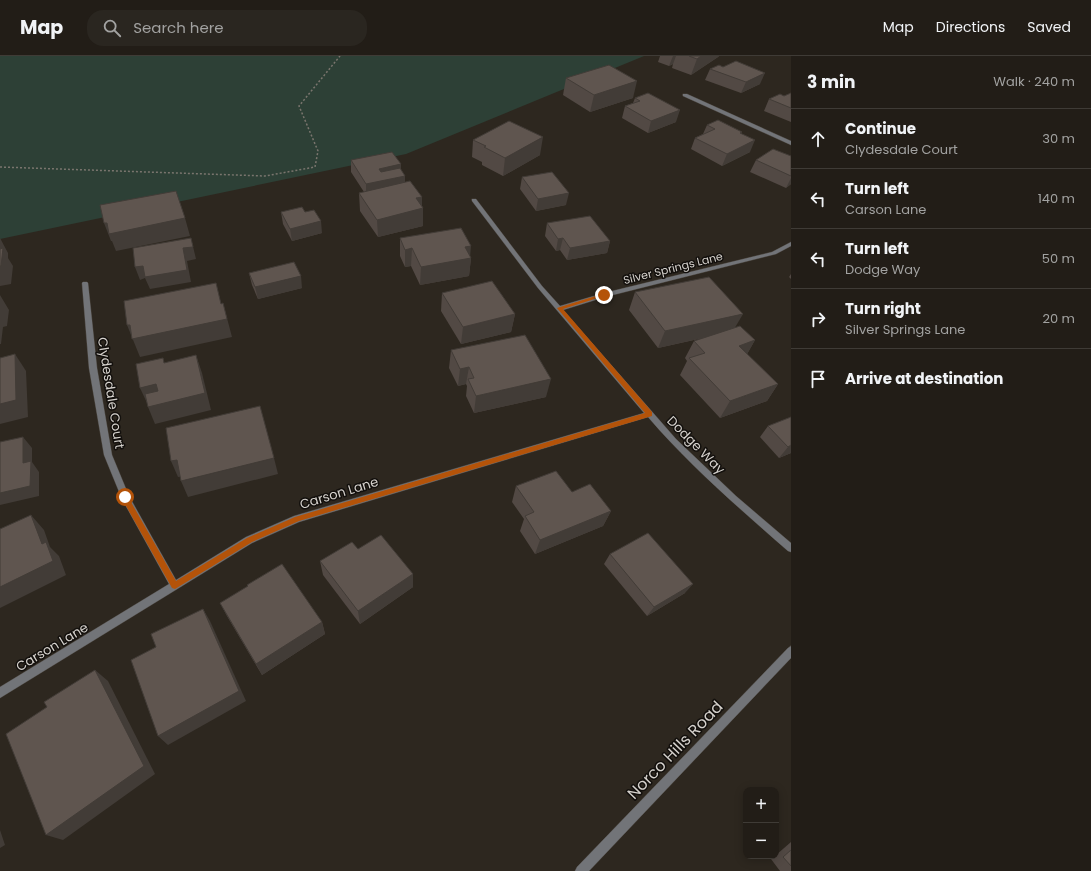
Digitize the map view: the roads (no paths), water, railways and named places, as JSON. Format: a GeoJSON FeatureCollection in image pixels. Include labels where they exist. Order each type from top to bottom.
{"type":"FeatureCollection","features":[{"type":"Feature","properties":{"kind":"street"},"geometry":{"type":"LineString","coordinates":[[685,95],[791,143]]}},
{"type":"Feature","properties":{"kind":"street","name":"Dodge Way"},"geometry":{"type":"LineString","coordinates":[[474,200],[540,287],[673,441],[732,498],[791,548]]}},
{"type":"Feature","properties":{"kind":"street","name":"Silver Springs Lane"},"geometry":{"type":"LineString","coordinates":[[559,308],[604,295],[774,253],[791,244]]}},
{"type":"Feature","properties":{"kind":"street","name":"Clydesdale Court"},"geometry":{"type":"LineString","coordinates":[[85,282],[93,368],[108,454],[125,497],[175,586]]}},
{"type":"Feature","properties":{"kind":"street","name":"Carson Lane"},"geometry":{"type":"LineString","coordinates":[[0,693],[249,540],[297,519],[650,414]]}},
{"type":"Feature","properties":{"kind":"street","name":"Norco Hills Road"},"geometry":{"type":"LineString","coordinates":[[581,871],[791,651]]}}]}
